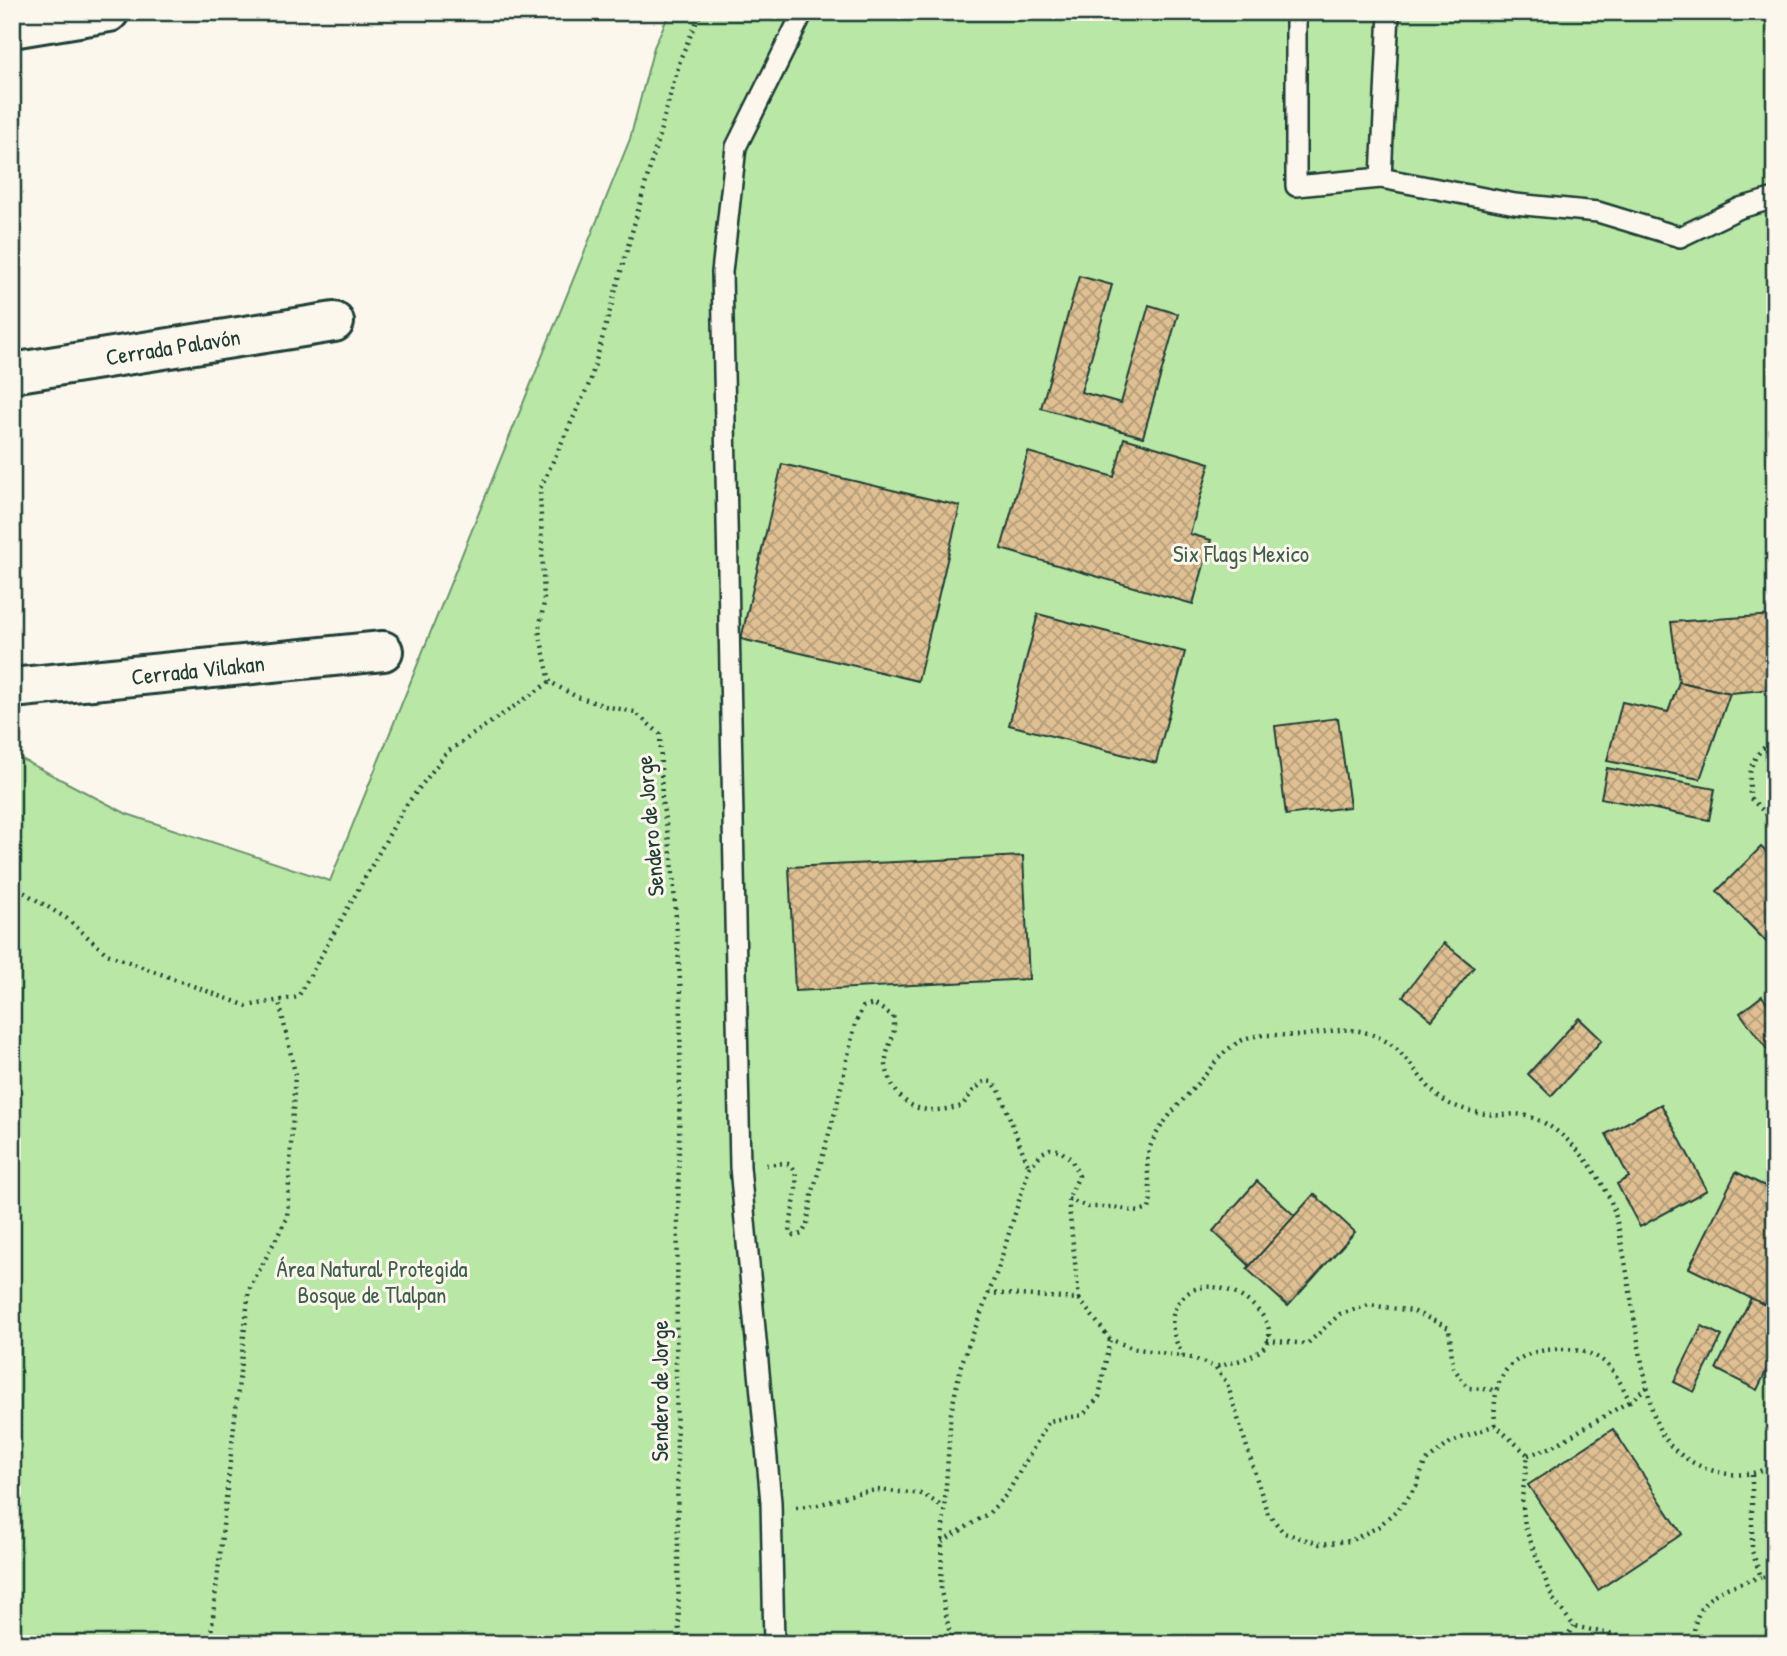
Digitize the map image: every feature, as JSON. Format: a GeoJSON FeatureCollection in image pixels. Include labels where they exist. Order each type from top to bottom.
{"type":"FeatureCollection","features":[{"type":"Feature","properties":{"kind":"street"},"geometry":{"type":"LineString","coordinates":[[12,28],[109,12]]}},
{"type":"Feature","properties":{"kind":"street","name":"Cerrada Palavón"},"geometry":{"type":"LineString","coordinates":[[12,373],[334,322]]}},
{"type":"Feature","properties":{"kind":"street","name":"Cerrada Vilakan"},"geometry":{"type":"LineString","coordinates":[[12,688],[383,651]]}},
{"type":"Feature","properties":{"kind":"lane"},"geometry":{"type":"LineString","coordinates":[[774,1644],[771,1502],[740,1167],[722,272],[737,146],[803,12]]}},
{"type":"Feature","properties":{"kind":"lane"},"geometry":{"type":"LineString","coordinates":[[1296,12],[1296,186],[1381,178],[1515,204],[1598,212],[1680,237],[1740,208],[1775,198]]}},
{"type":"Feature","properties":{"kind":"lane"},"geometry":{"type":"LineString","coordinates":[[1381,178],[1389,12]]}},
{"type":"Feature","properties":{"kind":"path"},"geometry":{"type":"LineString","coordinates":[[12,885],[66,918],[107,954],[247,1006],[298,998],[404,808],[447,752],[550,682],[539,631],[544,603],[540,489],[590,382],[681,57],[701,12]]}},
{"type":"Feature","properties":{"kind":"path","name":"Sendero de Jorge"},"geometry":{"type":"LineString","coordinates":[[550,682],[575,696],[635,712],[660,734],[662,801],[672,859],[681,995],[676,1366],[679,1644]]}},
{"type":"Feature","properties":{"kind":"path"},"geometry":{"type":"LineString","coordinates":[[1775,738],[1757,752],[1749,772],[1750,797],[1775,822]]}},
{"type":"Feature","properties":{"kind":"path"},"geometry":{"type":"LineString","coordinates":[[210,1644],[249,1290],[287,1218],[295,1073],[279,1001]]}},
{"type":"Feature","properties":{"kind":"path"},"geometry":{"type":"LineString","coordinates":[[740,1167],[785,1163],[796,1170],[790,1233],[795,1236],[802,1234],[807,1225],[812,1195],[837,1105],[855,1024],[863,1007],[874,1004],[893,1016],[895,1029],[886,1057],[886,1070],[904,1102],[924,1110],[942,1111],[962,1106],[985,1081],[992,1082],[999,1090],[1029,1168]]}},
{"type":"Feature","properties":{"kind":"path"},"geometry":{"type":"LineString","coordinates":[[1068,1199],[1088,1207],[1113,1207],[1139,1212],[1149,1209],[1152,1199],[1148,1171],[1149,1149],[1160,1130],[1220,1056],[1244,1039],[1260,1035],[1304,1035],[1332,1029],[1359,1029],[1384,1040],[1403,1054],[1444,1101],[1467,1111],[1497,1115],[1520,1114],[1543,1122],[1560,1135],[1591,1167],[1608,1196],[1618,1225],[1651,1407],[1664,1437],[1684,1458],[1702,1467],[1752,1475],[1775,1463]]}},
{"type":"Feature","properties":{"kind":"path"},"geometry":{"type":"LineString","coordinates":[[952,1644],[941,1591],[943,1507],[951,1413],[961,1365],[989,1293],[1029,1168],[1042,1153],[1050,1149],[1059,1150],[1071,1159],[1079,1176],[1068,1199],[1079,1300],[1110,1339],[1132,1348],[1183,1356],[1215,1367],[1227,1383],[1250,1450],[1258,1488],[1267,1512],[1284,1533],[1320,1544],[1350,1541],[1378,1527],[1401,1506],[1417,1485],[1424,1462],[1451,1442],[1495,1425]]}},
{"type":"Feature","properties":{"kind":"path"},"geometry":{"type":"LineString","coordinates":[[1183,1356],[1175,1341],[1174,1310],[1180,1298],[1200,1286],[1217,1286],[1241,1296],[1264,1316],[1269,1334],[1265,1346],[1251,1355],[1215,1367]]}},
{"type":"Feature","properties":{"kind":"path"},"geometry":{"type":"LineString","coordinates":[[989,1293],[1079,1300]]}},
{"type":"Feature","properties":{"kind":"path"},"geometry":{"type":"LineString","coordinates":[[1267,1340],[1307,1344],[1340,1314],[1369,1305],[1413,1311],[1449,1328],[1453,1367],[1468,1388],[1496,1391]]}},
{"type":"Feature","properties":{"kind":"path"},"geometry":{"type":"LineString","coordinates":[[942,1543],[989,1513],[1007,1494],[1049,1421],[1083,1415],[1099,1397],[1110,1339]]}},
{"type":"Feature","properties":{"kind":"path"},"geometry":{"type":"LineString","coordinates":[[1528,1455],[1495,1425],[1494,1408],[1496,1391],[1506,1369],[1526,1356],[1552,1349],[1570,1348],[1589,1353],[1613,1371],[1630,1401]]}},
{"type":"Feature","properties":{"kind":"path"},"geometry":{"type":"LineString","coordinates":[[1528,1455],[1552,1447],[1630,1401],[1647,1387]]}},
{"type":"Feature","properties":{"kind":"path"},"geometry":{"type":"LineString","coordinates":[[1528,1455],[1522,1498],[1525,1527],[1553,1598],[1574,1626],[1653,1644]]}},
{"type":"Feature","properties":{"kind":"path"},"geometry":{"type":"LineString","coordinates":[[1752,1475],[1752,1551],[1760,1577]]}},
{"type":"Feature","properties":{"kind":"path"},"geometry":{"type":"LineString","coordinates":[[771,1502],[808,1506],[877,1490],[923,1494],[943,1507]]}},
{"type":"Feature","properties":{"kind":"path"},"geometry":{"type":"LineString","coordinates":[[1693,1644],[1698,1611],[1719,1591],[1760,1577],[1775,1576]]}},
{"type":"Feature","properties":{"kind":"path"},"geometry":{"type":"LineString","coordinates":[[1561,1644],[1574,1626]]}},
{"type":"Feature","properties":{"kind":"green space","name":"Six Flags Mexico"},"geometry":{"type":"Polygon","coordinates":[[[670,12],[1775,12],[1775,1644],[12,1644],[12,754],[127,814],[330,881],[630,139],[654,47],[670,12]]]}},
{"type":"Feature","properties":{"kind":"building"},"geometry":{"type":"Polygon","coordinates":[[[1079,276],[1112,285],[1081,392],[1121,403],[1149,305],[1178,314],[1143,437],[1041,408],[1079,276]]]}},
{"type":"Feature","properties":{"kind":"building"},"geometry":{"type":"Polygon","coordinates":[[[1124,438],[1210,463],[1190,534],[1211,540],[1193,604],[1001,549],[1028,452],[1114,477],[1124,438]]]}},
{"type":"Feature","properties":{"kind":"building"},"geometry":{"type":"Polygon","coordinates":[[[782,464],[960,506],[918,681],[741,639],[782,464]]]}},
{"type":"Feature","properties":{"kind":"building"},"geometry":{"type":"Polygon","coordinates":[[[1038,614],[1185,652],[1156,763],[1009,725],[1038,614]]]}},
{"type":"Feature","properties":{"kind":"building"},"geometry":{"type":"Polygon","coordinates":[[[1775,615],[1775,689],[1730,693],[1679,682],[1671,622],[1775,615]]]}},
{"type":"Feature","properties":{"kind":"building"},"geometry":{"type":"Polygon","coordinates":[[[1679,682],[1730,693],[1700,779],[1607,761],[1622,702],[1668,712],[1679,682]]]}},
{"type":"Feature","properties":{"kind":"building"},"geometry":{"type":"Polygon","coordinates":[[[1338,718],[1350,807],[1286,815],[1275,726],[1338,718]]]}},
{"type":"Feature","properties":{"kind":"building"},"geometry":{"type":"Polygon","coordinates":[[[1607,768],[1715,789],[1709,820],[1601,798],[1607,768]]]}},
{"type":"Feature","properties":{"kind":"building"},"geometry":{"type":"Polygon","coordinates":[[[1761,847],[1775,861],[1775,951],[1717,891],[1761,847]]]}},
{"type":"Feature","properties":{"kind":"building"},"geometry":{"type":"Polygon","coordinates":[[[1023,856],[1029,979],[795,991],[789,867],[1023,856]]]}},
{"type":"Feature","properties":{"kind":"building"},"geometry":{"type":"Polygon","coordinates":[[[1444,943],[1474,967],[1432,1020],[1403,996],[1444,943]]]}},
{"type":"Feature","properties":{"kind":"building"},"geometry":{"type":"Polygon","coordinates":[[[1762,996],[1775,1014],[1775,1060],[1740,1013],[1762,996]]]}},
{"type":"Feature","properties":{"kind":"building"},"geometry":{"type":"Polygon","coordinates":[[[1579,1018],[1602,1040],[1551,1096],[1528,1074],[1579,1018]]]}},
{"type":"Feature","properties":{"kind":"building"},"geometry":{"type":"Polygon","coordinates":[[[1661,1104],[1707,1190],[1640,1227],[1617,1184],[1629,1177],[1606,1134],[1661,1104]]]}},
{"type":"Feature","properties":{"kind":"building"},"geometry":{"type":"Polygon","coordinates":[[[1736,1172],[1775,1191],[1775,1310],[1689,1268],[1736,1172]]]}},
{"type":"Feature","properties":{"kind":"building"},"geometry":{"type":"Polygon","coordinates":[[[1257,1181],[1295,1216],[1250,1266],[1213,1231],[1257,1181]]]}},
{"type":"Feature","properties":{"kind":"building"},"geometry":{"type":"Polygon","coordinates":[[[1314,1194],[1355,1232],[1288,1306],[1247,1269],[1314,1194]]]}},
{"type":"Feature","properties":{"kind":"building"},"geometry":{"type":"Polygon","coordinates":[[[1751,1298],[1775,1310],[1775,1353],[1757,1390],[1716,1369],[1751,1298]]]}},
{"type":"Feature","properties":{"kind":"building"},"geometry":{"type":"Polygon","coordinates":[[[1702,1326],[1722,1336],[1694,1392],[1674,1382],[1702,1326]]]}},
{"type":"Feature","properties":{"kind":"building"},"geometry":{"type":"Polygon","coordinates":[[[1613,1429],[1682,1534],[1598,1590],[1528,1485],[1613,1429]]]}},
{"type":"Feature","properties":{"kind":"park label","name":"Área Natural Protegida Bosque de Tlalpan"},"geometry":{"type":"Point","coordinates":[372,1282]}}]}
